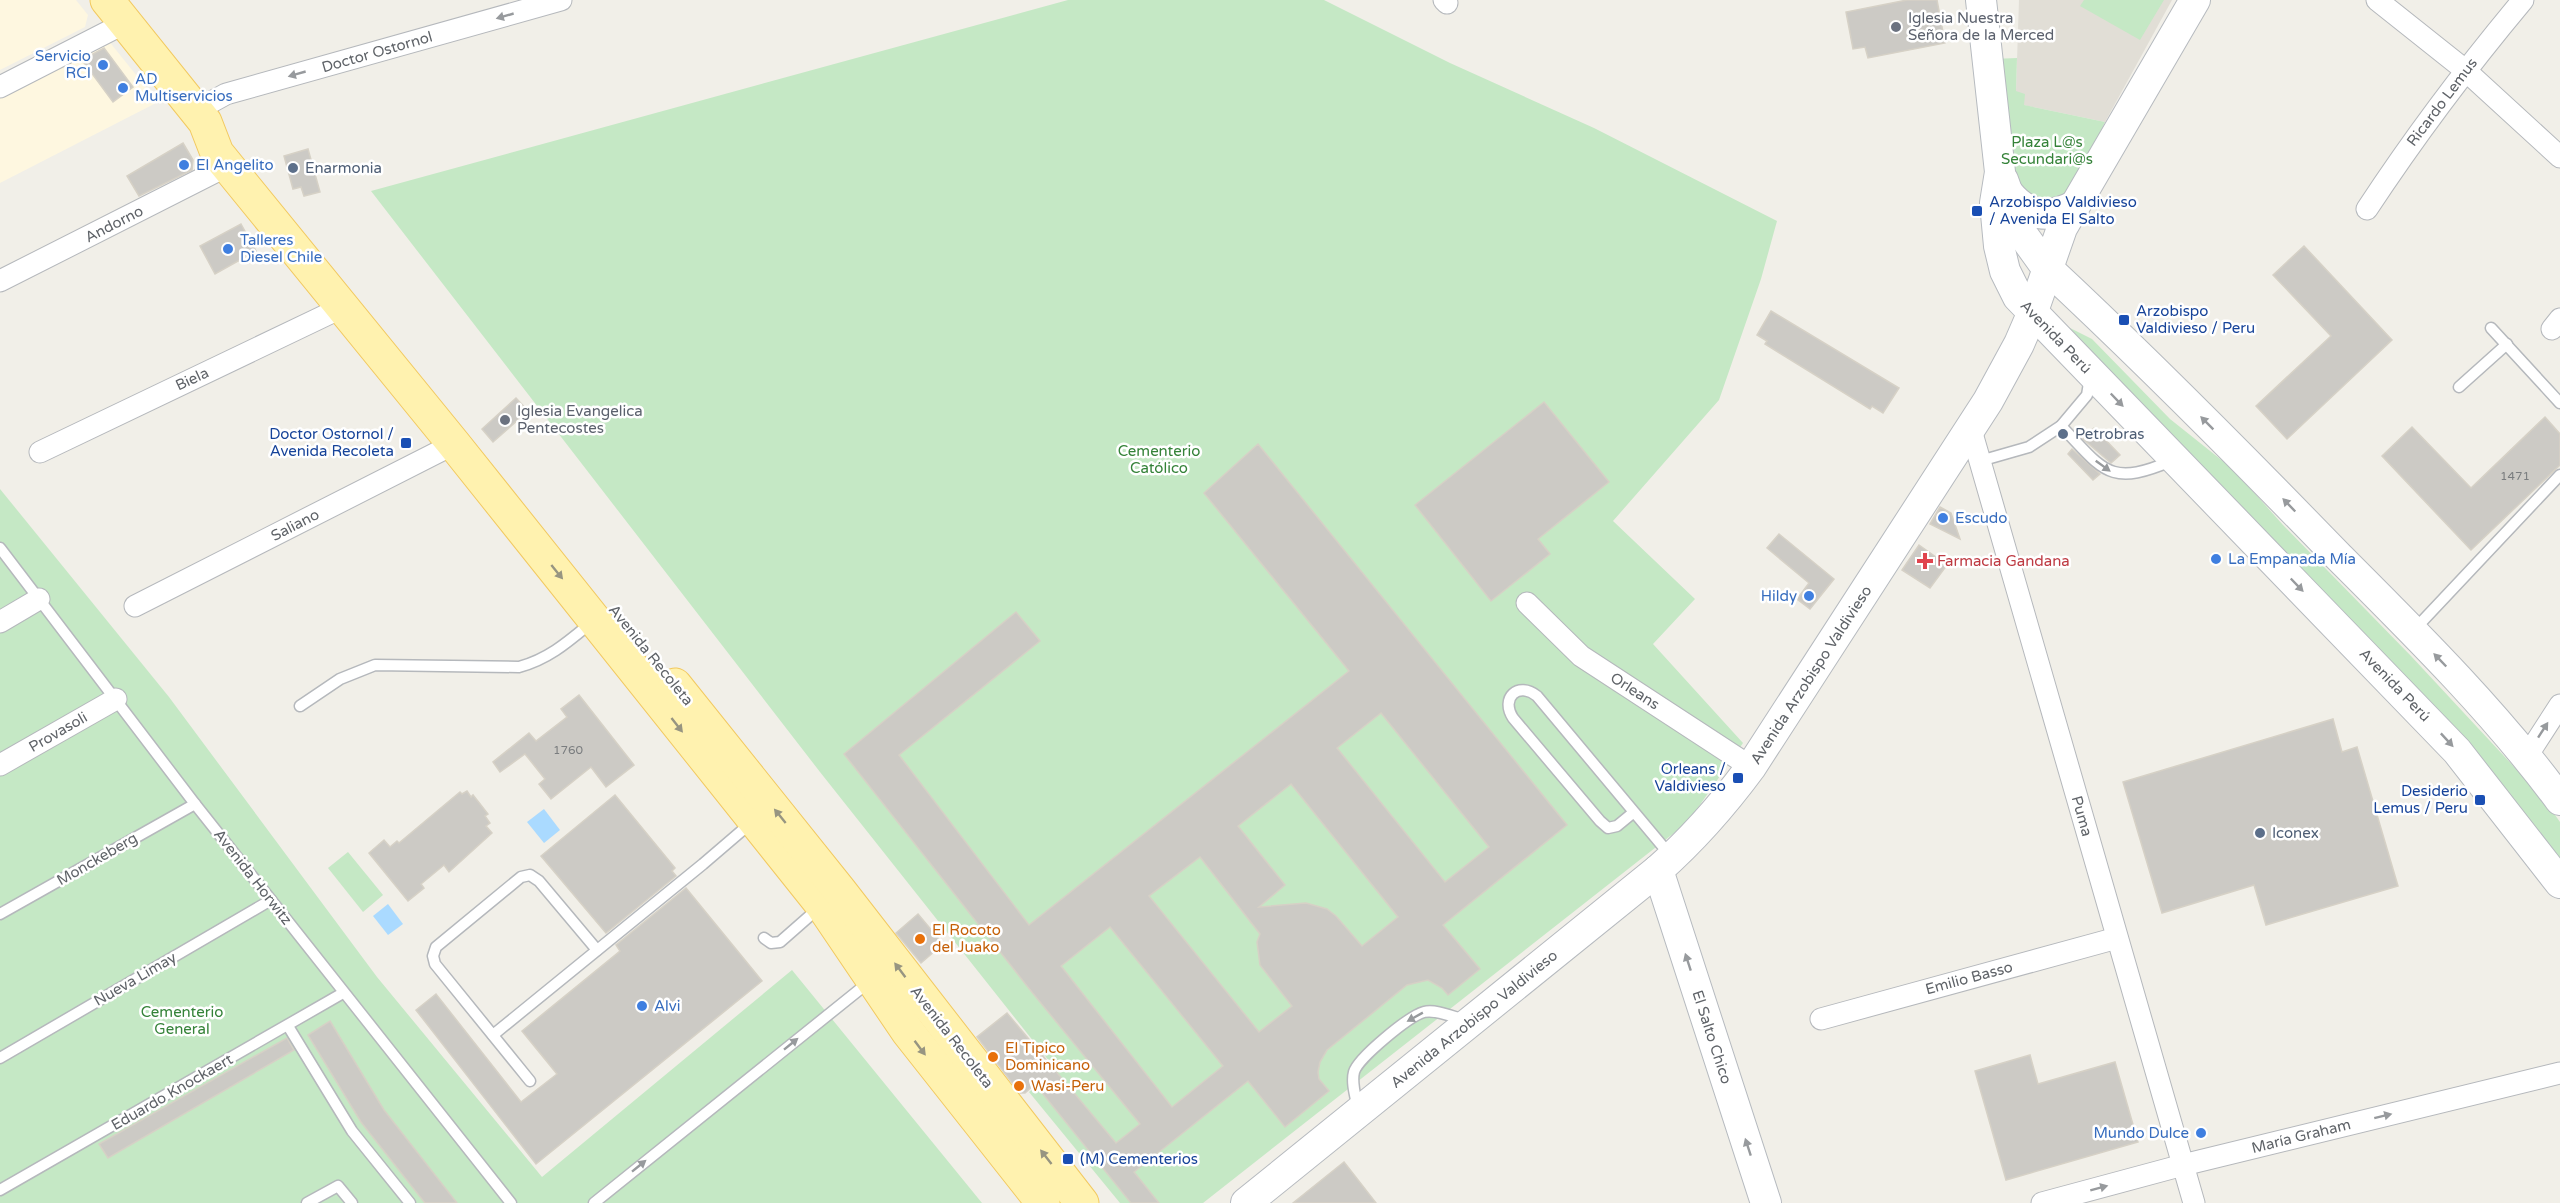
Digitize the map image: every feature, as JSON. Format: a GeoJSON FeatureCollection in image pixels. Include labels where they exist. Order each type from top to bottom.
{"type":"FeatureCollection","features":[{"type":"Feature","properties":{"kind":"main road"},"geometry":{"type":"LineString","coordinates":[[1981,0],[2004,183],[2023,235],[2046,267],[2114,331],[2413,632],[2527,756],[2560,800]]}},
{"type":"Feature","properties":{"kind":"main road","name":"Avenida Arzobispo Valdivieso"},"geometry":{"type":"LineString","coordinates":[[1246,1203],[1665,864],[1715,814],[1751,767],[1971,430],[2004,373],[2032,314],[2057,237],[2195,0]]}},
{"type":"Feature","properties":{"kind":"main road","name":"Avenida Recoleta"},"geometry":{"type":"LineString","coordinates":[[116,11],[200,117],[217,153],[227,166],[454,444],[822,905],[928,1058],[1043,1203]]}},
{"type":"Feature","properties":{"kind":"main road","name":"Avenida Recoleta"},"geometry":{"type":"LineString","coordinates":[[200,117],[232,140],[369,306],[840,891],[1082,1203]]}},
{"type":"Feature","properties":{"kind":"main road"},"geometry":{"type":"LineString","coordinates":[[2004,183],[2022,207],[2039,214],[2051,215],[2074,206]]}},
{"type":"Feature","properties":{"kind":"main road","name":"Avenida Perú"},"geometry":{"type":"LineString","coordinates":[[2004,183],[1995,203],[1999,246],[2011,285],[2032,314],[2457,751],[2560,883]]}},
{"type":"Feature","properties":{"kind":"main road"},"geometry":{"type":"LineString","coordinates":[[2032,314],[2053,309],[2114,331]]}},
{"type":"Feature","properties":{"kind":"main road","name":"El Salto Chico"},"geometry":{"type":"LineString","coordinates":[[1665,864],[1766,1203]]}},
{"type":"Feature","properties":{"kind":"street","name":"Doctor Ostornol"},"geometry":{"type":"LineString","coordinates":[[200,117],[226,94],[561,0]]}},
{"type":"Feature","properties":{"kind":"street"},"geometry":{"type":"LineString","coordinates":[[2377,0],[2465,70],[2560,157]]}},
{"type":"Feature","properties":{"kind":"street","name":"Ricardo Lemus"},"geometry":{"type":"LineString","coordinates":[[2367,209],[2415,136],[2465,70],[2523,0]]}},
{"type":"Feature","properties":{"kind":"street"},"geometry":{"type":"LineString","coordinates":[[0,87],[116,11]]}},
{"type":"Feature","properties":{"kind":"street","name":"Andorno"},"geometry":{"type":"LineString","coordinates":[[0,281],[227,166]]}},
{"type":"Feature","properties":{"kind":"street","name":"Biela"},"geometry":{"type":"LineString","coordinates":[[40,452],[343,307]]}},
{"type":"Feature","properties":{"kind":"street","name":"Puma"},"geometry":{"type":"LineString","coordinates":[[1971,430],[2194,1203]]}},
{"type":"Feature","properties":{"kind":"street","name":"Saliano"},"geometry":{"type":"LineString","coordinates":[[135,606],[454,444]]}},
{"type":"Feature","properties":{"kind":"street"},"geometry":{"type":"LineString","coordinates":[[0,622],[39,599]]}},
{"type":"Feature","properties":{"kind":"street","name":"Orleans"},"geometry":{"type":"LineString","coordinates":[[1527,603],[1581,656],[1751,767]]}},
{"type":"Feature","properties":{"kind":"street","name":"Provasoli"},"geometry":{"type":"LineString","coordinates":[[0,765],[116,699]]}},
{"type":"Feature","properties":{"kind":"street"},"geometry":{"type":"LineString","coordinates":[[2527,756],[2560,705]]}},
{"type":"Feature","properties":{"kind":"street","name":"Emilio Basso"},"geometry":{"type":"LineString","coordinates":[[1821,1019],[2117,938]]}},
{"type":"Feature","properties":{"kind":"street","name":"María Graham"},"geometry":{"type":"LineString","coordinates":[[2042,1203],[2183,1165],[2560,1073]]}},
{"type":"Feature","properties":{"kind":"lane"},"geometry":{"type":"LineString","coordinates":[[2491,328],[2560,403]]}},
{"type":"Feature","properties":{"kind":"lane"},"geometry":{"type":"LineString","coordinates":[[2459,387],[2507,344]]}},
{"type":"Feature","properties":{"kind":"lane"},"geometry":{"type":"LineString","coordinates":[[1980,461],[2030,447],[2061,426],[2087,395],[2091,374]]}},
{"type":"Feature","properties":{"kind":"lane"},"geometry":{"type":"LineString","coordinates":[[2061,426],[2102,468],[2113,474],[2156,468],[2174,459]]}},
{"type":"Feature","properties":{"kind":"lane"},"geometry":{"type":"LineString","coordinates":[[2413,632],[2560,475]]}},
{"type":"Feature","properties":{"kind":"lane","name":"Avenida Horwitz"},"geometry":{"type":"LineString","coordinates":[[0,548],[195,804],[511,1203]]}},
{"type":"Feature","properties":{"kind":"lane"},"geometry":{"type":"LineString","coordinates":[[300,706],[340,679],[375,665],[519,667],[555,652],[595,620]]}},
{"type":"Feature","properties":{"kind":"lane"},"geometry":{"type":"LineString","coordinates":[[1634,812],[1617,826],[1608,828],[1600,821],[1508,710],[1508,702],[1513,694],[1521,690],[1530,690],[1537,696],[1634,812],[1665,864]]}},
{"type":"Feature","properties":{"kind":"lane","name":"Monckeberg"},"geometry":{"type":"LineString","coordinates":[[0,914],[195,804]]}},
{"type":"Feature","properties":{"kind":"lane"},"geometry":{"type":"LineString","coordinates":[[493,1035],[753,821]]}},
{"type":"Feature","properties":{"kind":"lane"},"geometry":{"type":"LineString","coordinates":[[530,1081],[435,964],[433,956],[436,947],[521,877],[530,875],[539,881],[597,950]]}},
{"type":"Feature","properties":{"kind":"lane","name":"Nueva Limay"},"geometry":{"type":"LineString","coordinates":[[0,1058],[271,900]]}},
{"type":"Feature","properties":{"kind":"lane"},"geometry":{"type":"LineString","coordinates":[[764,938],[771,943],[780,942],[822,905]]}},
{"type":"Feature","properties":{"kind":"lane"},"geometry":{"type":"LineString","coordinates":[[594,1203],[872,979]]}},
{"type":"Feature","properties":{"kind":"lane","name":"Eduardo Knockaert"},"geometry":{"type":"LineString","coordinates":[[0,1190],[343,993]]}},
{"type":"Feature","properties":{"kind":"lane"},"geometry":{"type":"LineString","coordinates":[[1359,1112],[1353,1087],[1354,1072],[1362,1060],[1414,1016],[1426,1011],[1471,1022]]}},
{"type":"Feature","properties":{"kind":"lane"},"geometry":{"type":"LineString","coordinates":[[288,1026],[352,1131],[410,1203]]}},
{"type":"Feature","properties":{"kind":"lane"},"geometry":{"type":"LineString","coordinates":[[308,1203],[338,1186],[352,1203]]}},
{"type":"Feature","properties":{"kind":"shaded area"},"geometry":{"type":"Polygon","coordinates":[[[0,0],[76,0],[88,15],[85,27],[0,70],[0,0]]]}},
{"type":"Feature","properties":{"kind":"shaded area"},"geometry":{"type":"Polygon","coordinates":[[[2019,0],[2172,0],[2105,122],[2023,105],[2016,91],[2019,0]]]}},
{"type":"Feature","properties":{"kind":"shaded area"},"geometry":{"type":"Polygon","coordinates":[[[108,40],[158,102],[0,183],[0,96],[108,40]]]}},
{"type":"Feature","properties":{"kind":"green space","name":"Cementerio Católico"},"geometry":{"type":"Polygon","coordinates":[[[1068,0],[1324,0],[1450,63],[1594,128],[1777,221],[1761,279],[1719,400],[1613,521],[1695,599],[1653,644],[1743,743],[1688,822],[1203,1203],[1120,1203],[1029,1092],[1057,1071],[820,772],[371,191],[1068,0]]]}},
{"type":"Feature","properties":{"kind":"green space"},"geometry":{"type":"Polygon","coordinates":[[[2084,0],[2164,0],[2140,40],[2080,6],[2084,0]]]}},
{"type":"Feature","properties":{"kind":"green space","name":"Plaza L@s Secundari@s"},"geometry":{"type":"Polygon","coordinates":[[[2017,58],[2016,91],[2025,94],[2024,105],[2105,122],[2070,197],[2045,204],[2016,194],[1992,59],[2017,58]]]}},
{"type":"Feature","properties":{"kind":"green space"},"geometry":{"type":"Polygon","coordinates":[[[2062,324],[2092,339],[2170,419],[2234,470],[2283,525],[2411,656],[2543,798],[2560,822],[2560,875],[2062,324]]]}},
{"type":"Feature","properties":{"kind":"green space","name":"Cementerio General"},"geometry":{"type":"Polygon","coordinates":[[[0,489],[169,697],[377,977],[542,1177],[792,970],[982,1203],[0,1203],[0,489]]]}},
{"type":"Feature","properties":{"kind":"green space"},"geometry":{"type":"Polygon","coordinates":[[[348,852],[383,895],[363,912],[328,868],[348,852]]]}},
{"type":"Feature","properties":{"kind":"water"},"geometry":{"type":"Polygon","coordinates":[[[544,809],[560,830],[544,843],[527,822],[544,809]]]}},
{"type":"Feature","properties":{"kind":"water"},"geometry":{"type":"Polygon","coordinates":[[[388,904],[403,924],[388,935],[373,916],[388,904]]]}},
{"type":"Feature","properties":{"kind":"building","name":"Iglesia Nuestra Señora de la Merced"},"geometry":{"type":"Polygon","coordinates":[[[1907,0],[1937,0],[1945,43],[1868,58],[1865,47],[1853,49],[1846,12],[1907,0]]]}},
{"type":"Feature","properties":{"kind":"building"},"geometry":{"type":"Polygon","coordinates":[[[104,48],[133,87],[113,102],[82,60],[104,48]]]}},
{"type":"Feature","properties":{"kind":"building"},"geometry":{"type":"Polygon","coordinates":[[[183,143],[193,160],[192,170],[139,196],[127,176],[183,143]]]}},
{"type":"Feature","properties":{"kind":"building"},"geometry":{"type":"Polygon","coordinates":[[[308,149],[320,192],[304,196],[301,187],[293,189],[284,156],[308,149]]]}},
{"type":"Feature","properties":{"kind":"building","name":"Talleres Diesel Chile"},"geometry":{"type":"Polygon","coordinates":[[[241,224],[256,251],[215,274],[200,246],[241,224]]]}},
{"type":"Feature","properties":{"kind":"building"},"geometry":{"type":"Polygon","coordinates":[[[2304,246],[2392,340],[2287,439],[2256,406],[2331,336],[2273,275],[2304,246]]]}},
{"type":"Feature","properties":{"kind":"building"},"geometry":{"type":"Polygon","coordinates":[[[1771,311],[1899,388],[1883,413],[1872,406],[1870,409],[1765,344],[1767,341],[1757,335],[1771,311]]]}},
{"type":"Feature","properties":{"kind":"building","name":"Iglesia Evangelica Pentecostes"},"geometry":{"type":"Polygon","coordinates":[[[516,398],[528,411],[493,442],[482,429],[516,398]]]}},
{"type":"Feature","properties":{"kind":"building"},"geometry":{"type":"Polygon","coordinates":[[[1544,402],[1609,482],[1538,539],[1550,554],[1491,601],[1415,505],[1544,402]]]}},
{"type":"Feature","properties":{"kind":"building"},"geometry":{"type":"Polygon","coordinates":[[[2545,417],[2560,434],[2560,465],[2471,550],[2382,456],[2412,427],[2471,488],[2545,417]]]}},
{"type":"Feature","properties":{"kind":"building"},"geometry":{"type":"Polygon","coordinates":[[[2094,428],[2120,455],[2111,463],[2083,439],[2094,428]]]}},
{"type":"Feature","properties":{"kind":"building"},"geometry":{"type":"Polygon","coordinates":[[[1258,444],[1567,825],[1443,925],[1480,969],[1448,995],[1442,988],[1428,980],[1407,985],[1327,1050],[1320,1062],[1318,1072],[1319,1079],[1329,1091],[1285,1127],[1248,1081],[1134,1172],[1159,1203],[1131,1203],[1035,1084],[1025,1093],[1020,1093],[977,1037],[1007,1013],[1116,1143],[1140,1124],[1031,991],[844,754],[1016,612],[1040,641],[899,755],[1029,925],[1349,671],[1204,493],[1258,444]],[[1381,713],[1337,748],[1445,882],[1489,847],[1381,713]],[[1291,784],[1238,826],[1285,885],[1259,907],[1306,903],[1327,909],[1362,946],[1398,917],[1291,784]],[[1200,857],[1149,896],[1259,1032],[1292,1006],[1260,965],[1257,942],[1260,934],[1200,857]],[[1110,927],[1061,966],[1172,1107],[1223,1066],[1110,927]]]}},
{"type":"Feature","properties":{"kind":"building"},"geometry":{"type":"Polygon","coordinates":[[[2072,449],[2100,474],[2093,480],[2068,454],[2072,449]]]}},
{"type":"Feature","properties":{"kind":"building","name":"Escudo"},"geometry":{"type":"Polygon","coordinates":[[[1940,507],[1951,513],[1960,539],[1930,524],[1940,507]]]}},
{"type":"Feature","properties":{"kind":"building"},"geometry":{"type":"Polygon","coordinates":[[[1779,534],[1834,579],[1810,609],[1797,599],[1809,583],[1767,548],[1779,534]]]}},
{"type":"Feature","properties":{"kind":"building"},"geometry":{"type":"Polygon","coordinates":[[[1919,545],[1947,565],[1930,588],[1902,570],[1919,545]]]}},
{"type":"Feature","properties":{"kind":"building"},"geometry":{"type":"Polygon","coordinates":[[[579,695],[634,765],[606,787],[591,767],[551,799],[539,784],[545,779],[525,754],[500,772],[493,762],[529,733],[536,741],[567,717],[561,709],[579,695]]]}},
{"type":"Feature","properties":{"kind":"building","name":"Iconex"},"geometry":{"type":"Polygon","coordinates":[[[2333,719],[2342,752],[2357,747],[2398,886],[2266,925],[2254,885],[2162,913],[2123,782],[2333,719]]]}},
{"type":"Feature","properties":{"kind":"building"},"geometry":{"type":"Polygon","coordinates":[[[467,791],[488,814],[485,816],[490,823],[486,826],[492,833],[449,872],[444,865],[421,884],[424,888],[408,901],[369,853],[384,840],[390,847],[397,841],[399,843],[460,792],[462,794],[467,791]]]}},
{"type":"Feature","properties":{"kind":"building"},"geometry":{"type":"Polygon","coordinates":[[[615,795],[675,868],[672,871],[676,876],[606,933],[541,856],[615,795]]]}},
{"type":"Feature","properties":{"kind":"building","name":"Alvi"},"geometry":{"type":"Polygon","coordinates":[[[686,888],[762,981],[536,1164],[416,1010],[436,994],[521,1102],[557,1074],[522,1031],[620,951],[616,945],[686,888]]]}},
{"type":"Feature","properties":{"kind":"building","name":"El Rocoto del Juako"},"geometry":{"type":"Polygon","coordinates":[[[918,914],[943,944],[921,963],[896,933],[918,914]]]}},
{"type":"Feature","properties":{"kind":"building"},"geometry":{"type":"Polygon","coordinates":[[[330,1021],[384,1110],[457,1203],[425,1203],[361,1122],[308,1035],[330,1021]]]}},
{"type":"Feature","properties":{"kind":"building"},"geometry":{"type":"Polygon","coordinates":[[[287,1038],[294,1050],[108,1158],[99,1144],[287,1038]]]}},
{"type":"Feature","properties":{"kind":"building"},"geometry":{"type":"Polygon","coordinates":[[[2030,1055],[2038,1084],[2115,1062],[2138,1142],[2006,1180],[1975,1071],[2030,1055]]]}},
{"type":"Feature","properties":{"kind":"building"},"geometry":{"type":"Polygon","coordinates":[[[1344,1162],[1376,1203],[1293,1203],[1344,1162]]]}},
{"type":"Feature","properties":{"kind":"place","name":"Iglesia Nuestra Señora de la Merced"},"geometry":{"type":"Point","coordinates":[1896,27]}},
{"type":"Feature","properties":{"kind":"place","name":"Servicio RCI"},"geometry":{"type":"Point","coordinates":[103,65]}},
{"type":"Feature","properties":{"kind":"place","name":"AD Multiservicios"},"geometry":{"type":"Point","coordinates":[123,88]}},
{"type":"Feature","properties":{"kind":"place","name":"El Angelito"},"geometry":{"type":"Point","coordinates":[184,165]}},
{"type":"Feature","properties":{"kind":"place","name":"Enarmonia"},"geometry":{"type":"Point","coordinates":[293,168]}},
{"type":"Feature","properties":{"kind":"place","name":"Arzobispo Valdivieso / Avenida El Salto"},"geometry":{"type":"Point","coordinates":[1977,211]}},
{"type":"Feature","properties":{"kind":"place","name":"Talleres Diesel Chile"},"geometry":{"type":"Point","coordinates":[228,249]}},
{"type":"Feature","properties":{"kind":"place","name":"Arzobispo Valdivieso / Peru"},"geometry":{"type":"Point","coordinates":[2124,320]}},
{"type":"Feature","properties":{"kind":"place","name":"Iglesia Evangelica Pentecostes"},"geometry":{"type":"Point","coordinates":[505,420]}},
{"type":"Feature","properties":{"kind":"place","name":"Petrobras"},"geometry":{"type":"Point","coordinates":[2063,434]}},
{"type":"Feature","properties":{"kind":"place","name":"Doctor Ostornol / Avenida Recoleta"},"geometry":{"type":"Point","coordinates":[406,443]}},
{"type":"Feature","properties":{"kind":"place","name":"Escudo"},"geometry":{"type":"Point","coordinates":[1943,518]}},
{"type":"Feature","properties":{"kind":"place","name":"La Empanada Mía"},"geometry":{"type":"Point","coordinates":[2216,559]}},
{"type":"Feature","properties":{"kind":"place","name":"Farmacia Gandana"},"geometry":{"type":"Point","coordinates":[1925,561]}},
{"type":"Feature","properties":{"kind":"place","name":"Hildy"},"geometry":{"type":"Point","coordinates":[1809,596]}},
{"type":"Feature","properties":{"kind":"place","name":"Orleans / Valdivieso"},"geometry":{"type":"Point","coordinates":[1738,778]}},
{"type":"Feature","properties":{"kind":"place","name":"Desiderio Lemus / Peru"},"geometry":{"type":"Point","coordinates":[2480,800]}},
{"type":"Feature","properties":{"kind":"place","name":"Iconex"},"geometry":{"type":"Point","coordinates":[2260,833]}},
{"type":"Feature","properties":{"kind":"place","name":"El Rocoto del Juako"},"geometry":{"type":"Point","coordinates":[920,939]}},
{"type":"Feature","properties":{"kind":"place","name":"Alvi"},"geometry":{"type":"Point","coordinates":[642,1006]}},
{"type":"Feature","properties":{"kind":"place","name":"El Tipico Dominicano"},"geometry":{"type":"Point","coordinates":[993,1057]}},
{"type":"Feature","properties":{"kind":"place","name":"Wasi-Peru"},"geometry":{"type":"Point","coordinates":[1019,1086]}},
{"type":"Feature","properties":{"kind":"place","name":"Mundo Dulce"},"geometry":{"type":"Point","coordinates":[2201,1133]}},
{"type":"Feature","properties":{"kind":"place","name":"(M) Cementerios"},"geometry":{"type":"Point","coordinates":[1068,1159]}}]}
